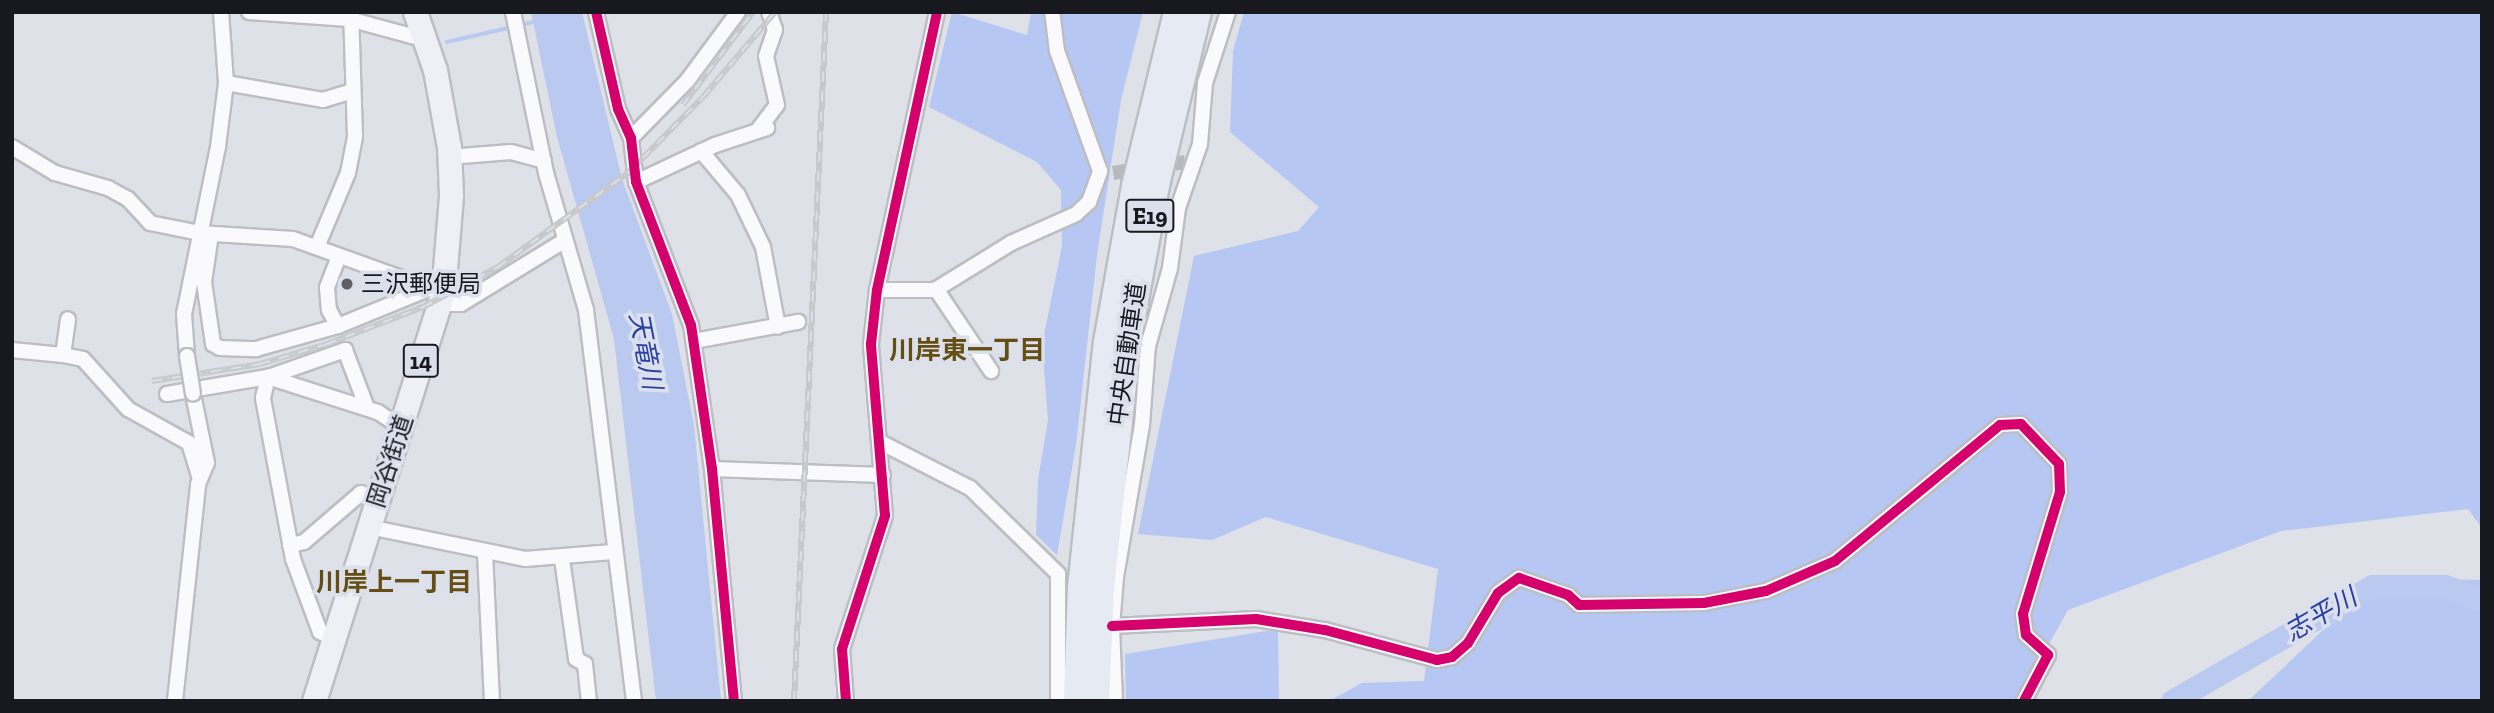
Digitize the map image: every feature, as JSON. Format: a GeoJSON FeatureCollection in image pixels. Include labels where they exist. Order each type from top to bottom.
{"type":"FeatureCollection","features":[{"type":"Feature","properties":{"kind":"highway"},"geometry":{"type":"LineString","coordinates":[[1119,270],[1142,117],[1168,12]]}},
{"type":"Feature","properties":{"kind":"highway","name":"中央自動車道"},"geometry":{"type":"LineString","coordinates":[[1096,701],[1106,422],[1119,270],[1150,114],[1177,12]]}},
{"type":"Feature","properties":{"kind":"highway","name":"中央自動車道"},"geometry":{"type":"LineString","coordinates":[[1077,701],[1081,588],[1106,422],[1198,12]]}},
{"type":"Feature","properties":{"kind":"highway"},"geometry":{"type":"LineString","coordinates":[[1177,96],[1206,12]]}},
{"type":"Feature","properties":{"kind":"main road","name":"岡谷街道"},"geometry":{"type":"LineString","coordinates":[[314,701],[400,427],[437,295],[449,157],[443,108],[426,40],[415,12]]}},
{"type":"Feature","properties":{"kind":"street"},"geometry":{"type":"LineString","coordinates":[[175,701],[201,478],[207,463],[206,441],[193,394],[187,356],[184,314],[205,233],[226,83],[221,12]]}},
{"type":"Feature","properties":{"kind":"street"},"geometry":{"type":"LineString","coordinates":[[250,12],[350,16],[426,40]]}},
{"type":"Feature","properties":{"kind":"street"},"geometry":{"type":"LineString","coordinates":[[513,12],[544,161],[564,241],[586,310],[613,552],[634,701]]}},
{"type":"Feature","properties":{"kind":"street"},"geometry":{"type":"LineString","coordinates":[[596,12],[618,109],[631,138],[636,182],[668,255],[694,341],[712,469],[734,701]]}},
{"type":"Feature","properties":{"kind":"street"},"geometry":{"type":"LineString","coordinates":[[631,138],[687,81],[738,12]]}},
{"type":"Feature","properties":{"kind":"street"},"geometry":{"type":"LineString","coordinates":[[636,182],[701,151],[762,129],[776,105],[766,56],[775,30],[769,12]]}},
{"type":"Feature","properties":{"kind":"street"},"geometry":{"type":"LineString","coordinates":[[846,701],[842,649],[878,547],[885,516],[871,344],[877,290],[937,12]]}},
{"type":"Feature","properties":{"kind":"street"},"geometry":{"type":"LineString","coordinates":[[877,290],[936,289],[1011,243],[1076,214],[1089,202],[1107,172],[1065,64],[1057,51],[1052,12]]}},
{"type":"Feature","properties":{"kind":"street"},"geometry":{"type":"LineString","coordinates":[[1115,701],[1112,626],[1122,528],[1142,425],[1148,346],[1170,268],[1178,208],[1205,83],[1228,12]]}},
{"type":"Feature","properties":{"kind":"street"},"geometry":{"type":"LineString","coordinates":[[317,247],[348,173],[355,137],[350,16]]}},
{"type":"Feature","properties":{"kind":"street"},"geometry":{"type":"LineString","coordinates":[[226,83],[323,100],[353,91]]}},
{"type":"Feature","properties":{"kind":"street"},"geometry":{"type":"LineString","coordinates":[[12,147],[55,173],[108,188],[128,199],[150,223],[205,233],[293,239],[461,304],[564,241]]}},
{"type":"Feature","properties":{"kind":"street"},"geometry":{"type":"LineString","coordinates":[[701,151],[738,195],[763,247],[778,327]]}},
{"type":"Feature","properties":{"kind":"street"},"geometry":{"type":"LineString","coordinates":[[449,157],[511,152],[544,161]]}},
{"type":"Feature","properties":{"kind":"street"},"geometry":{"type":"LineString","coordinates":[[205,233],[204,282],[213,344],[220,348],[256,349],[437,295]]}},
{"type":"Feature","properties":{"kind":"street"},"geometry":{"type":"LineString","coordinates":[[338,326],[329,310],[327,288],[339,256]]}},
{"type":"Feature","properties":{"kind":"street"},"geometry":{"type":"LineString","coordinates":[[936,289],[991,371]]}},
{"type":"Feature","properties":{"kind":"street"},"geometry":{"type":"LineString","coordinates":[[63,355],[68,319]]}},
{"type":"Feature","properties":{"kind":"street"},"geometry":{"type":"LineString","coordinates":[[694,341],[798,322]]}},
{"type":"Feature","properties":{"kind":"street"},"geometry":{"type":"LineString","coordinates":[[12,350],[83,359],[128,409],[188,443],[201,478]]}},
{"type":"Feature","properties":{"kind":"street"},"geometry":{"type":"LineString","coordinates":[[167,394],[268,377],[345,350],[367,408]]}},
{"type":"Feature","properties":{"kind":"street"},"geometry":{"type":"LineString","coordinates":[[268,377],[367,408],[400,427]]}},
{"type":"Feature","properties":{"kind":"street"},"geometry":{"type":"LineString","coordinates":[[268,377],[263,398],[290,545],[320,632],[334,639]]}},
{"type":"Feature","properties":{"kind":"street"},"geometry":{"type":"LineString","coordinates":[[1112,626],[1256,619],[1325,630],[1437,660],[1452,657],[1468,643],[1498,593],[1519,578],[1568,595],[1579,605],[1704,603],[1766,591],[1835,561],[2000,425],[2021,424],[2059,464],[2060,492],[2023,614],[2026,635],[2049,655],[2024,701]]}},
{"type":"Feature","properties":{"kind":"street"},"geometry":{"type":"LineString","coordinates":[[880,442],[970,488],[1058,574],[1058,701]]}},
{"type":"Feature","properties":{"kind":"street"},"geometry":{"type":"LineString","coordinates":[[712,469],[883,475]]}},
{"type":"Feature","properties":{"kind":"street"},"geometry":{"type":"LineString","coordinates":[[290,545],[303,542],[361,493],[377,499]]}},
{"type":"Feature","properties":{"kind":"street"},"geometry":{"type":"LineString","coordinates":[[369,527],[485,553],[525,559],[562,559],[613,552]]}},
{"type":"Feature","properties":{"kind":"street"},"geometry":{"type":"LineString","coordinates":[[485,553],[492,701]]}},
{"type":"Feature","properties":{"kind":"street"},"geometry":{"type":"LineString","coordinates":[[562,559],[576,659],[585,664],[589,701]]}},
{"type":"Feature","properties":{"kind":"shaded area"},"geometry":{"type":"Polygon","coordinates":[[[952,12],[1027,35],[1031,12],[1143,12],[1121,100],[1097,255],[1076,445],[1057,555],[1036,535],[1038,480],[1048,420],[1042,345],[1062,246],[1061,190],[1037,162],[929,107],[952,12]]]}},
{"type":"Feature","properties":{"kind":"shaded area"},"geometry":{"type":"Polygon","coordinates":[[[1244,12],[2482,12],[2482,528],[2468,509],[2281,531],[2068,610],[2017,701],[1329,701],[1362,683],[1424,681],[1438,569],[1266,517],[1212,540],[1138,534],[1194,256],[1298,231],[1319,207],[1230,132],[1233,51],[1244,12]]]}},
{"type":"Feature","properties":{"kind":"shaded area"},"geometry":{"type":"Polygon","coordinates":[[[2400,578],[2482,580],[2482,701],[2248,701],[2323,630],[2400,578]]]}},
{"type":"Feature","properties":{"kind":"shaded area"},"geometry":{"type":"Polygon","coordinates":[[[1278,629],[1279,701],[1126,701],[1125,654],[1278,629]]]}},
{"type":"Feature","properties":{"kind":"water","name":"天竜川"},"geometry":{"type":"Polygon","coordinates":[[[531,12],[582,12],[622,179],[672,314],[694,425],[721,701],[656,701],[614,339],[557,137],[531,12]]]}},
{"type":"Feature","properties":{"kind":"waterway"},"geometry":{"type":"LineString","coordinates":[[521,25],[537,21]]}},
{"type":"Feature","properties":{"kind":"waterway"},"geometry":{"type":"LineString","coordinates":[[447,42],[513,27]]}},
{"type":"Feature","properties":{"kind":"waterway","name":"志平川"},"geometry":{"type":"LineString","coordinates":[[2172,701],[2372,586],[2445,586],[2482,600]]}},
{"type":"Feature","properties":{"kind":"tunnel"},"geometry":{"type":"LineString","coordinates":[[1113,173],[1185,162]]}},
{"type":"Feature","properties":{"kind":"railway"},"geometry":{"type":"LineString","coordinates":[[683,105],[753,12]]}},
{"type":"Feature","properties":{"kind":"railway"},"geometry":{"type":"LineString","coordinates":[[152,381],[260,364],[327,344],[423,307],[498,267],[629,172],[703,97],[775,12]]}},
{"type":"Feature","properties":{"kind":"railway"},"geometry":{"type":"LineString","coordinates":[[794,701],[826,12]]}},
{"type":"Feature","properties":{"kind":"cycle path"},"geometry":{"type":"LineString","coordinates":[[596,12],[618,109],[631,138],[636,182],[691,325],[712,469],[734,701]]}},
{"type":"Feature","properties":{"kind":"cycle path"},"geometry":{"type":"LineString","coordinates":[[846,701],[842,649],[885,516],[871,344],[877,290],[937,12]]}},
{"type":"Feature","properties":{"kind":"cycle path"},"geometry":{"type":"LineString","coordinates":[[1112,626],[1256,619],[1325,630],[1437,660],[1452,657],[1468,643],[1498,593],[1519,578],[1568,595],[1579,605],[1704,603],[1766,591],[1835,561],[2000,425],[2021,424],[2059,464],[2060,492],[2023,614],[2026,635],[2048,655],[2024,701]]}},
{"type":"Feature","properties":{"kind":"place","name":"三沢郵便局"},"geometry":{"type":"Point","coordinates":[347,284]}},
{"type":"Feature","properties":{"kind":"district","name":"川岸東一丁目"},"geometry":{"type":"Point","coordinates":[967,351]}},
{"type":"Feature","properties":{"kind":"district","name":"川岸上一丁目"},"geometry":{"type":"Point","coordinates":[394,583]}}]}
